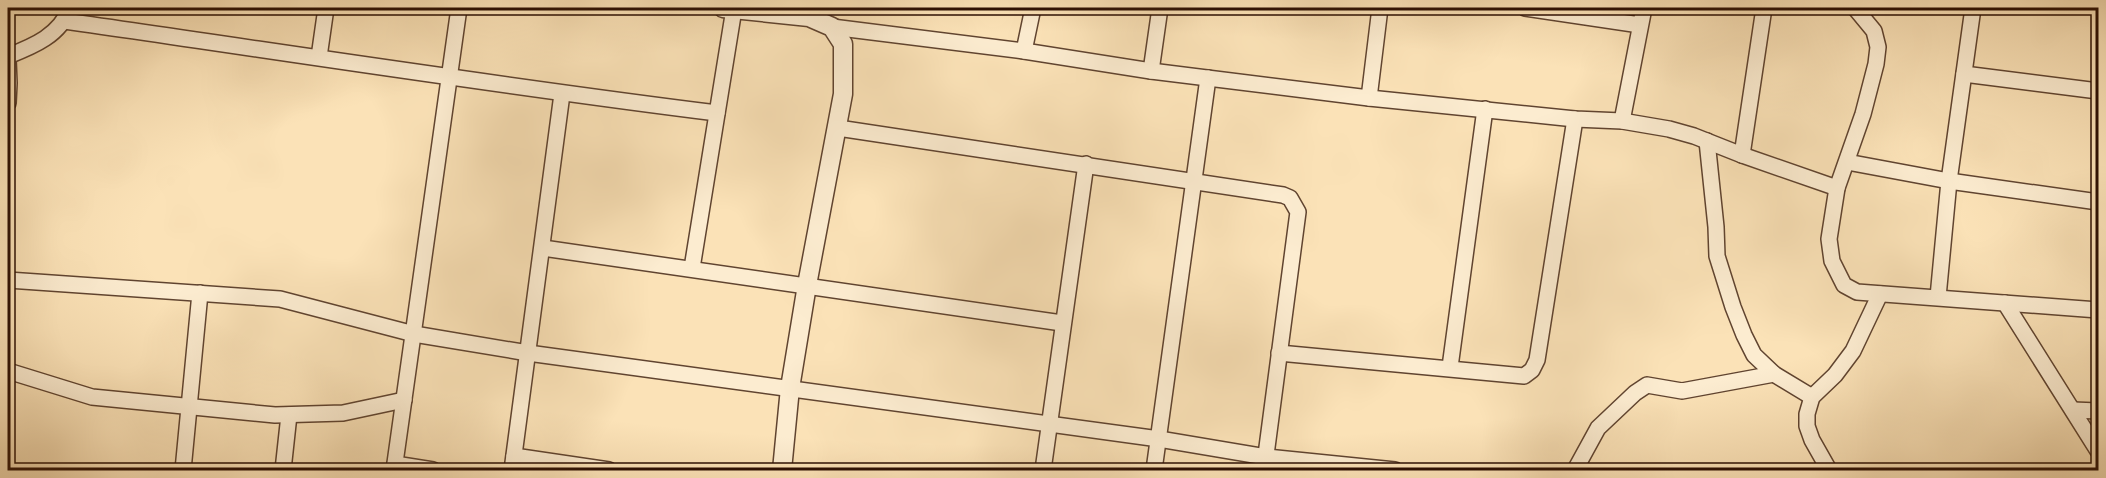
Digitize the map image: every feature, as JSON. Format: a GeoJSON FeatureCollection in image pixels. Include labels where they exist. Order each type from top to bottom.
{"type":"FeatureCollection","features":[{"type":"Feature","properties":{"kind":"street"},"geometry":{"type":"LineString","coordinates":[[319,57],[326,8]]}},
{"type":"Feature","properties":{"kind":"street"},"geometry":{"type":"LineString","coordinates":[[433,471],[394,467],[459,8]]}},
{"type":"Feature","properties":{"kind":"street"},"geometry":{"type":"LineString","coordinates":[[692,268],[717,113],[728,8],[800,15],[832,27],[1024,51],[1151,71],[1369,98],[1575,119],[1622,121],[1669,129],[1837,188]]}},
{"type":"Feature","properties":{"kind":"street"},"geometry":{"type":"LineString","coordinates":[[1024,51],[1033,8]]}},
{"type":"Feature","properties":{"kind":"street"},"geometry":{"type":"LineString","coordinates":[[1151,71],[1160,8]]}},
{"type":"Feature","properties":{"kind":"street"},"geometry":{"type":"LineString","coordinates":[[1369,98],[1380,8]]}},
{"type":"Feature","properties":{"kind":"street"},"geometry":{"type":"LineString","coordinates":[[1525,8],[1581,11],[1640,25]]}},
{"type":"Feature","properties":{"kind":"street"},"geometry":{"type":"LineString","coordinates":[[1622,121],[1644,8]]}},
{"type":"Feature","properties":{"kind":"street"},"geometry":{"type":"LineString","coordinates":[[1742,155],[1764,8]]}},
{"type":"Feature","properties":{"kind":"street"},"geometry":{"type":"LineString","coordinates":[[1855,8],[1874,31],[1878,47],[1863,114],[1837,188],[1829,239],[1832,261],[1845,285],[1857,292],[2098,310]]}},
{"type":"Feature","properties":{"kind":"street"},"geometry":{"type":"LineString","coordinates":[[1938,297],[1949,181],[1973,8]]}},
{"type":"Feature","properties":{"kind":"street"},"geometry":{"type":"LineString","coordinates":[[8,103],[8,58],[44,39],[68,14],[319,57],[562,94],[717,113]]}},
{"type":"Feature","properties":{"kind":"street"},"geometry":{"type":"LineString","coordinates":[[782,471],[790,388],[843,94],[843,44],[832,27]]}},
{"type":"Feature","properties":{"kind":"street"},"geometry":{"type":"LineString","coordinates":[[1964,74],[2098,91]]}},
{"type":"Feature","properties":{"kind":"street"},"geometry":{"type":"LineString","coordinates":[[1154,471],[1208,78]]}},
{"type":"Feature","properties":{"kind":"street"},"geometry":{"type":"LineString","coordinates":[[562,94],[513,463],[609,471]]}},
{"type":"Feature","properties":{"kind":"street"},"geometry":{"type":"LineString","coordinates":[[1450,368],[1485,109]]}},
{"type":"Feature","properties":{"kind":"street"},"geometry":{"type":"LineString","coordinates":[[1280,352],[1524,376],[1532,370],[1537,360],[1575,119]]}},
{"type":"Feature","properties":{"kind":"street"},"geometry":{"type":"LineString","coordinates":[[838,128],[1193,180],[1290,198],[1298,212],[1265,464]]}},
{"type":"Feature","properties":{"kind":"street"},"geometry":{"type":"LineString","coordinates":[[1707,141],[1718,256],[1721,273],[1733,307],[1755,355],[1774,374],[1812,397]]}},
{"type":"Feature","properties":{"kind":"street"},"geometry":{"type":"LineString","coordinates":[[1847,162],[1949,181],[2098,202]]}},
{"type":"Feature","properties":{"kind":"street"},"geometry":{"type":"LineString","coordinates":[[1043,471],[1062,322],[1086,164]]}},
{"type":"Feature","properties":{"kind":"street"},"geometry":{"type":"LineString","coordinates":[[543,248],[1062,322]]}},
{"type":"Feature","properties":{"kind":"street"},"geometry":{"type":"LineString","coordinates":[[8,280],[280,299],[414,334],[528,353],[1159,439],[1265,464],[1395,471]]}},
{"type":"Feature","properties":{"kind":"street"},"geometry":{"type":"LineString","coordinates":[[183,471],[200,292]]}},
{"type":"Feature","properties":{"kind":"street"},"geometry":{"type":"LineString","coordinates":[[1829,471],[1807,426],[1807,414],[1812,397],[1835,375],[1852,351],[1880,294]]}},
{"type":"Feature","properties":{"kind":"street"},"geometry":{"type":"LineString","coordinates":[[2005,303],[2098,451]]}},
{"type":"Feature","properties":{"kind":"street"},"geometry":{"type":"LineString","coordinates":[[8,371],[79,395],[290,415],[343,413],[404,400]]}},
{"type":"Feature","properties":{"kind":"street"},"geometry":{"type":"LineString","coordinates":[[1575,471],[1598,428],[1635,393],[1647,385],[1682,391],[1774,374]]}},
{"type":"Feature","properties":{"kind":"street"},"geometry":{"type":"LineString","coordinates":[[2073,410],[2098,411]]}},
{"type":"Feature","properties":{"kind":"street"},"geometry":{"type":"LineString","coordinates":[[283,471],[290,415]]}}]}
